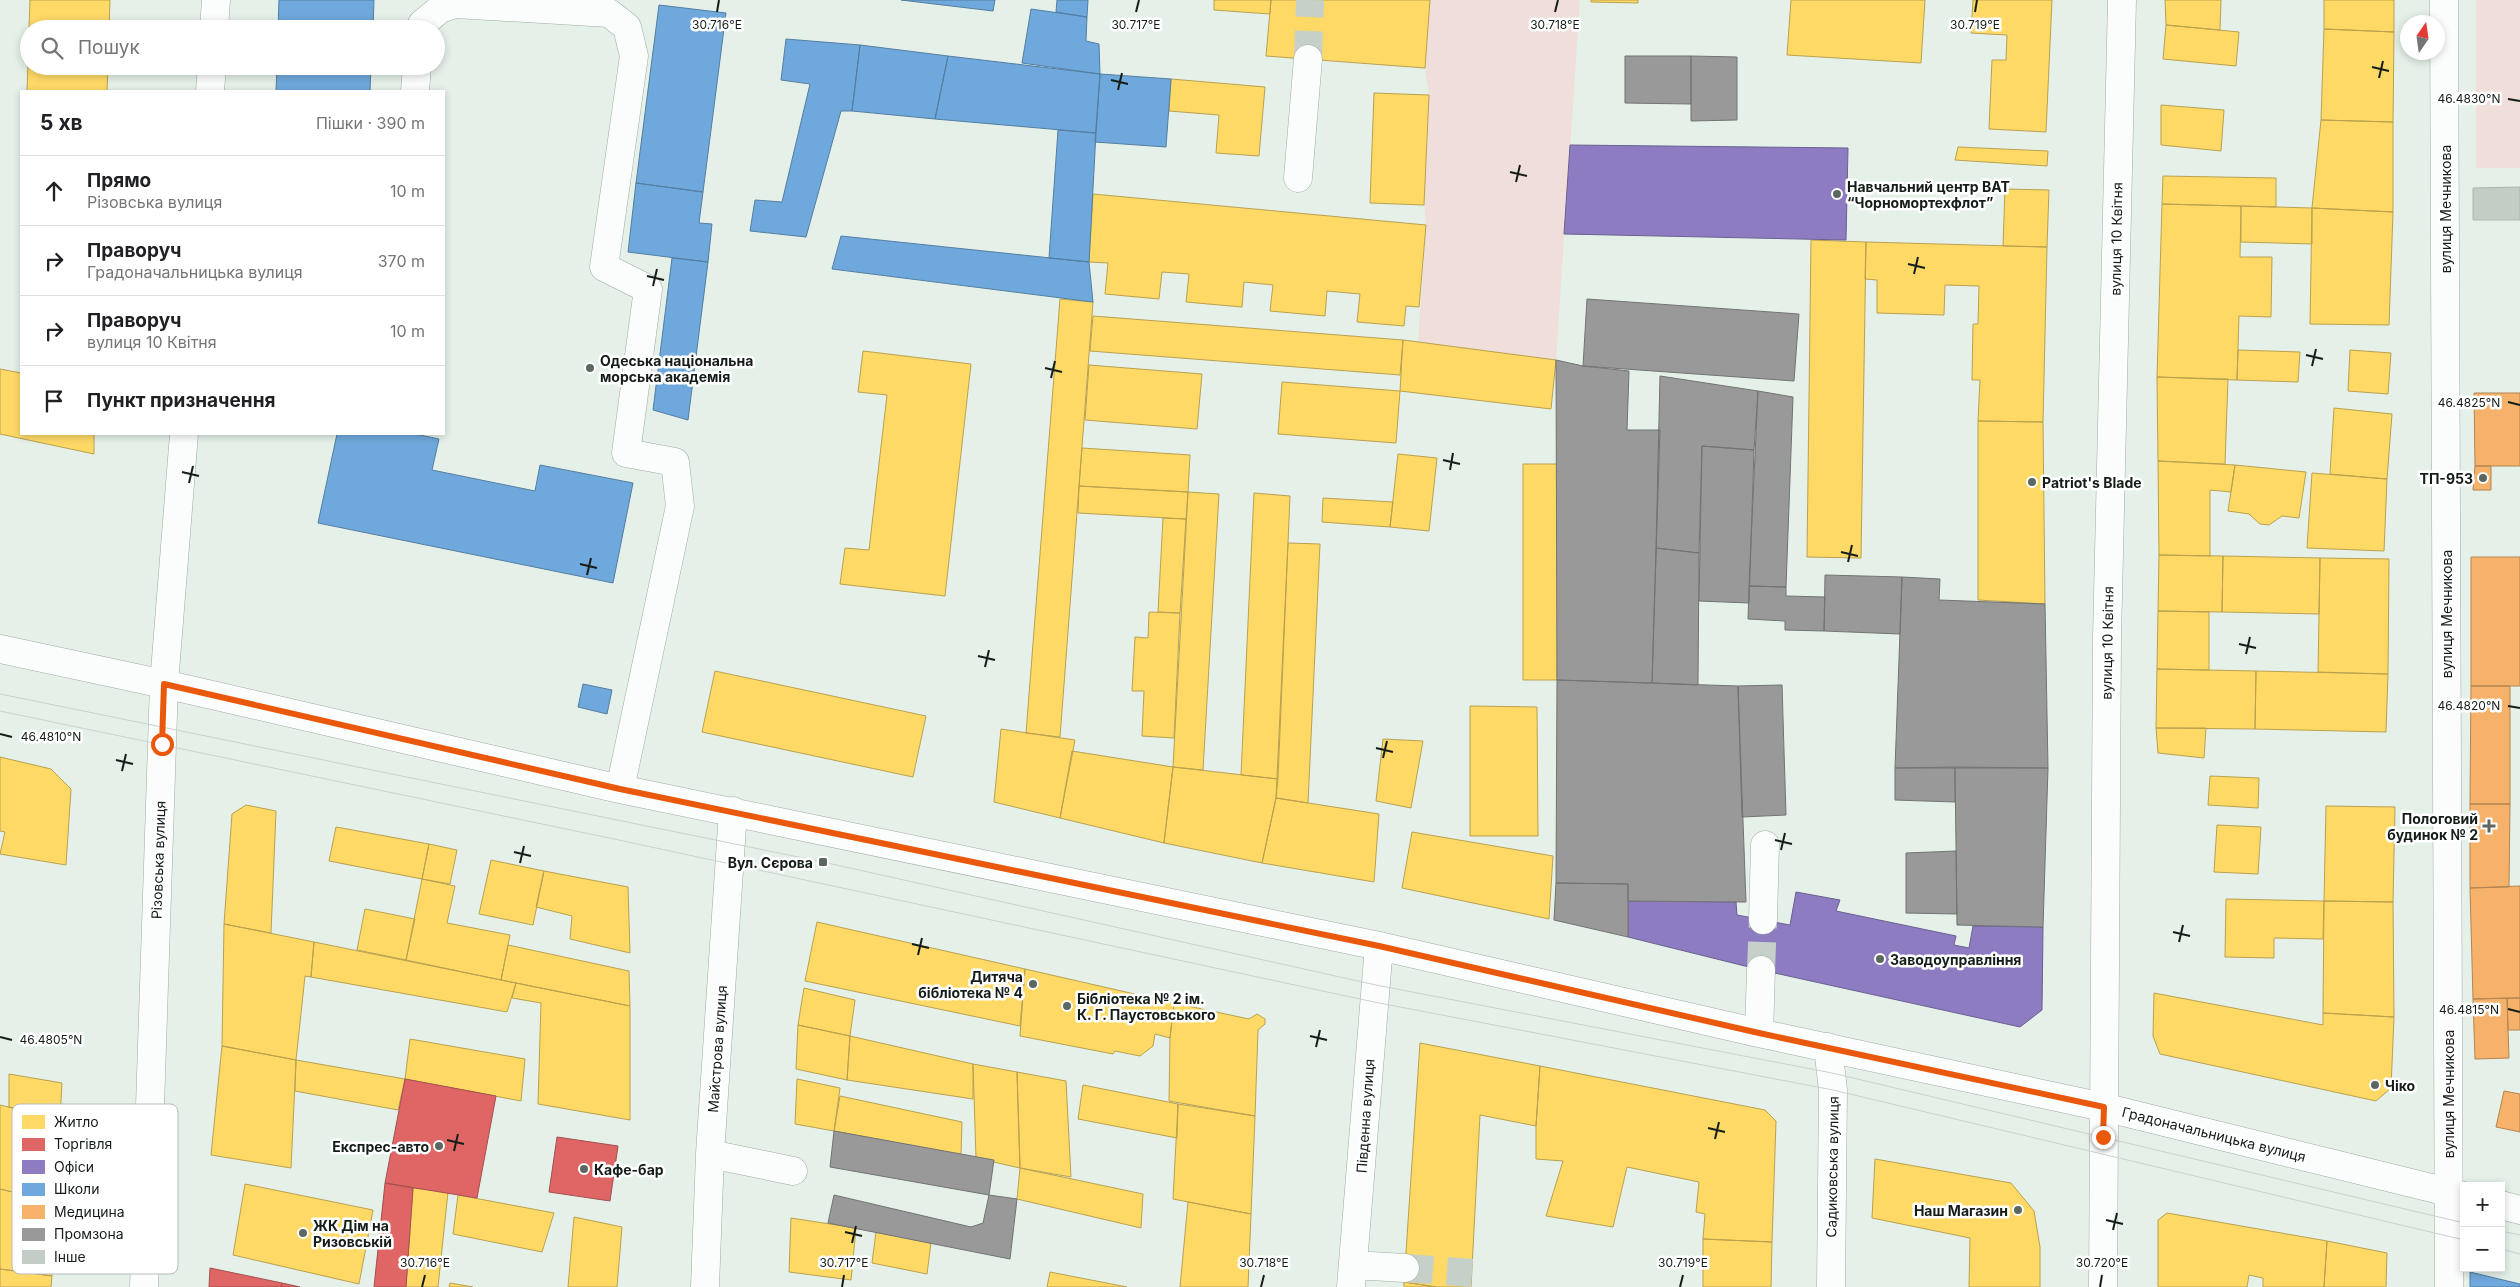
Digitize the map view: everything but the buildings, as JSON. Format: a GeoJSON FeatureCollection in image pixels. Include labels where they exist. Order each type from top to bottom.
{"type":"FeatureCollection","features":[{"type":"Feature","properties":{"kind":"street"},"geometry":{"type":"LineString","coordinates":[[215,20],[216,0]]}},
{"type":"Feature","properties":{"kind":"street","name":"вулиця 10 Квітня"},"geometry":{"type":"LineString","coordinates":[[2103,1287],[2106,638],[2122,0]]}},
{"type":"Feature","properties":{"kind":"street","name":"вулиця Мечникова"},"geometry":{"type":"LineString","coordinates":[[2444,0],[2456,1194],[2449,1287]]}},
{"type":"Feature","properties":{"kind":"street"},"geometry":{"type":"LineString","coordinates":[[427,20],[440,9],[455,4],[609,13],[627,27],[634,56],[604,267],[648,289],[626,453],[675,462],[680,506],[620,789]]}},
{"type":"Feature","properties":{"kind":"street"},"geometry":{"type":"LineString","coordinates":[[1298,178],[1308,59]]}},
{"type":"Feature","properties":{"kind":"street"},"geometry":{"type":"LineString","coordinates":[[210,90],[211,75]]}},
{"type":"Feature","properties":{"kind":"street"},"geometry":{"type":"LineString","coordinates":[[415,90],[417,75]]}},
{"type":"Feature","properties":{"kind":"street","name":"Різовська вулиця"},"geometry":{"type":"LineString","coordinates":[[150,1104],[164,684],[184,435]]}},
{"type":"Feature","properties":{"kind":"street","name":"Градоначальницька вулиця"},"geometry":{"type":"LineString","coordinates":[[0,649],[164,684],[620,789],[1379,946],[1759,1033],[2104,1107],[2456,1194]]}},
{"type":"Feature","properties":{"kind":"street","name":"Майстрова вулиця"},"geometry":{"type":"LineString","coordinates":[[705,1287],[710,1154],[733,811]]}},
{"type":"Feature","properties":{"kind":"street"},"geometry":{"type":"LineString","coordinates":[[1763,920],[1765,845]]}},
{"type":"Feature","properties":{"kind":"street","name":"Південна вулиця"},"geometry":{"type":"LineString","coordinates":[[1352,1276],[1379,946]]}},
{"type":"Feature","properties":{"kind":"street"},"geometry":{"type":"LineString","coordinates":[[1759,1033],[1761,970]]}},
{"type":"Feature","properties":{"kind":"street","name":"Садиковська вулиця"},"geometry":{"type":"LineString","coordinates":[[1828,1047],[1833,1090],[1831,1287]]}},
{"type":"Feature","properties":{"kind":"street"},"geometry":{"type":"LineString","coordinates":[[710,1154],[793,1171]]}},
{"type":"Feature","properties":{"kind":"street"},"geometry":{"type":"LineString","coordinates":[[2505,1206],[2520,1210]]}},
{"type":"Feature","properties":{"kind":"street"},"geometry":{"type":"LineString","coordinates":[[1352,1276],[1405,1268]]}},
{"type":"Feature","properties":{"kind":"street","name":"Різовська вулиця"},"geometry":{"type":"LineString","coordinates":[[144,1274],[144,1287]]}},
{"type":"Feature","properties":{"kind":"shaded area"},"geometry":{"type":"Polygon","coordinates":[[[1430,0],[1580,0],[1556,360],[1418,343],[1426,225],[1424,205],[1429,95],[1425,68],[1430,0]]]}},
{"type":"Feature","properties":{"kind":"shaded area"},"geometry":{"type":"Polygon","coordinates":[[[2476,0],[2520,0],[2520,168],[2476,168],[2476,0]]]}},
{"type":"Feature","properties":{"kind":"tunnel"},"geometry":{"type":"LineString","coordinates":[[1308,59],[1310,0]]}},
{"type":"Feature","properties":{"kind":"tunnel"},"geometry":{"type":"LineString","coordinates":[[1761,970],[1763,920]]}},
{"type":"Feature","properties":{"kind":"tunnel"},"geometry":{"type":"LineString","coordinates":[[1405,1268],[1472,1273]]}},
{"type":"Feature","properties":{"kind":"tram line"},"geometry":{"type":"LineString","coordinates":[[0,694],[823,862],[1376,985],[1832,1073],[2460,1222]]}},
{"type":"Feature","properties":{"kind":"tram line"},"geometry":{"type":"LineString","coordinates":[[0,711],[614,839],[1374,1002],[1833,1090],[2460,1239]]}},
{"type":"Feature","properties":{"kind":"tram line"},"geometry":{"type":"LineString","coordinates":[[2505,1232],[2520,1235]]}},
{"type":"Feature","properties":{"kind":"tram line"},"geometry":{"type":"LineString","coordinates":[[2505,1250],[2520,1254]]}},
{"type":"Feature","properties":{"kind":"place","name":"Навчальний центр ВАТ “Чорномортехфлот”"},"geometry":{"type":"Point","coordinates":[1837,194]}},
{"type":"Feature","properties":{"kind":"place","name":"Одеська національна морська академія"},"geometry":{"type":"Point","coordinates":[590,368]}},
{"type":"Feature","properties":{"kind":"place","name":"ТП-953"},"geometry":{"type":"Point","coordinates":[2483,478]}},
{"type":"Feature","properties":{"kind":"place","name":"Patriot's Blade"},"geometry":{"type":"Point","coordinates":[2032,482]}},
{"type":"Feature","properties":{"kind":"place","name":"Пологовий будинок № 2"},"geometry":{"type":"Point","coordinates":[2489,826]}},
{"type":"Feature","properties":{"kind":"place","name":"Вул. Сєрова"},"geometry":{"type":"Point","coordinates":[823,862]}},
{"type":"Feature","properties":{"kind":"place","name":"Заводоуправління"},"geometry":{"type":"Point","coordinates":[1880,959]}},
{"type":"Feature","properties":{"kind":"place","name":"Дитяча бібліотека № 4"},"geometry":{"type":"Point","coordinates":[1033,984]}},
{"type":"Feature","properties":{"kind":"place","name":"Бібліотека № 2 ім. К. Г. Паустовського"},"geometry":{"type":"Point","coordinates":[1067,1006]}},
{"type":"Feature","properties":{"kind":"place","name":"Чіко"},"geometry":{"type":"Point","coordinates":[2375,1085]}},
{"type":"Feature","properties":{"kind":"place","name":"Експрес-авто"},"geometry":{"type":"Point","coordinates":[439,1146]}},
{"type":"Feature","properties":{"kind":"place","name":"Кафе-бар"},"geometry":{"type":"Point","coordinates":[584,1169]}},
{"type":"Feature","properties":{"kind":"place","name":"Наш Магазин"},"geometry":{"type":"Point","coordinates":[2018,1210]}},
{"type":"Feature","properties":{"kind":"place","name":"ЖК Дім на Ризовській"},"geometry":{"type":"Point","coordinates":[303,1233]}},
{"type":"Feature","properties":{"kind":"route"},"geometry":{"type":"LineString","coordinates":[[162,744],[164,684],[620,789],[1379,946],[1759,1033],[2104,1107],[2103,1137]]}}]}
